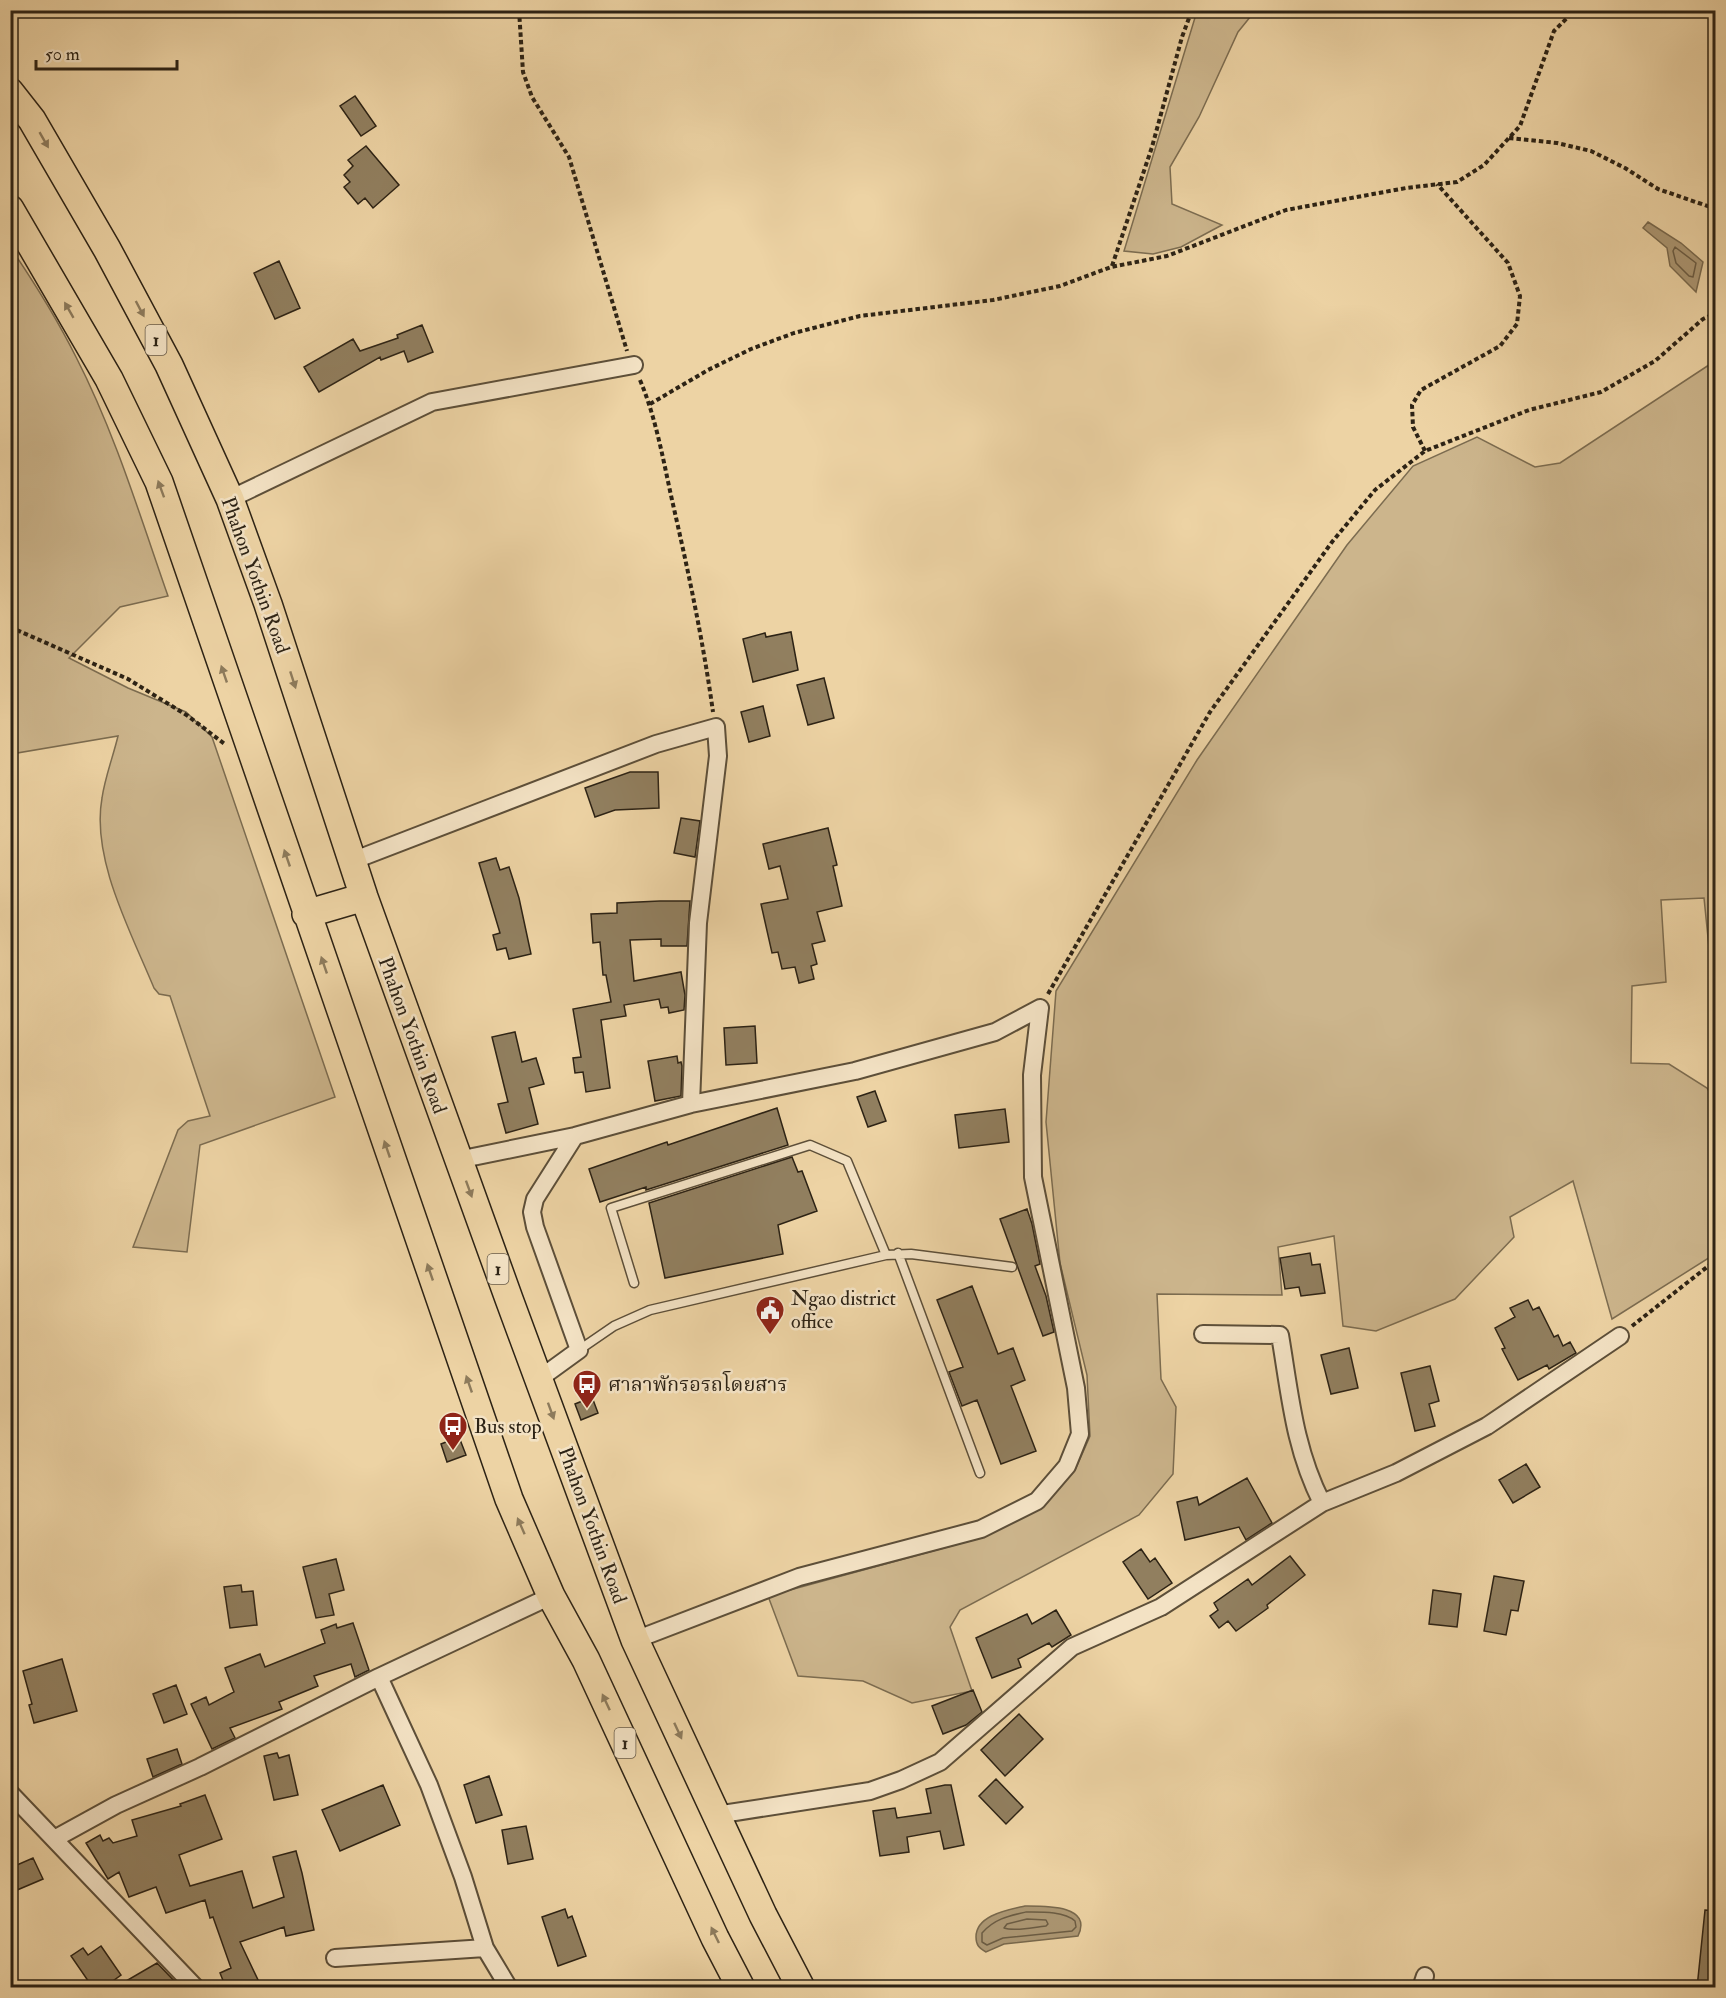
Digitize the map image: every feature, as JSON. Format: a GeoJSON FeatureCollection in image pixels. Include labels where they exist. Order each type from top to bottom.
{"type":"FeatureCollection","features":[{"type":"Feature","properties":{"kind":"highway","name":"Phahon Yothin Road"},"geometry":{"type":"LineString","coordinates":[[10,92],[32,120],[113,260],[169,365],[230,499],[268,604],[364,897],[458,1160],[635,1640],[763,1915],[801,1988]]}},
{"type":"Feature","properties":{"kind":"highway","name":"1"},"geometry":{"type":"LineString","coordinates":[[10,209],[109,379],[159,482],[509,1499],[551,1596],[586,1660],[715,1938],[741,1988]]}},
{"type":"Feature","properties":{"kind":"highway"},"geometry":{"type":"LineString","coordinates":[[306,914],[364,897]]}},
{"type":"Feature","properties":{"kind":"street"},"geometry":{"type":"LineString","coordinates":[[230,499],[432,402],[634,365]]}},
{"type":"Feature","properties":{"kind":"street"},"geometry":{"type":"LineString","coordinates":[[352,861],[656,744],[716,728],[718,756],[698,923],[692,1104]]}},
{"type":"Feature","properties":{"kind":"street"},"geometry":{"type":"LineString","coordinates":[[458,1160],[575,1136],[692,1104],[855,1071],[995,1032],[1040,1008]]}},
{"type":"Feature","properties":{"kind":"street"},"geometry":{"type":"LineString","coordinates":[[635,1640],[799,1577],[981,1529],[1037,1502],[1067,1466],[1080,1434],[1076,1388],[1033,1177],[1032,1075],[1040,1008]]}},
{"type":"Feature","properties":{"kind":"street"},"geometry":{"type":"LineString","coordinates":[[539,1379],[579,1350],[535,1227],[532,1212],[535,1198],[575,1136]]}},
{"type":"Feature","properties":{"kind":"street"},"geometry":{"type":"LineString","coordinates":[[1203,1334],[1280,1335],[1299,1447],[1308,1477],[1322,1503]]}},
{"type":"Feature","properties":{"kind":"street"},"geometry":{"type":"LineString","coordinates":[[716,1815],[870,1791],[940,1762],[1072,1647],[1161,1607],[1322,1503],[1396,1473],[1487,1426],[1620,1336]]}},
{"type":"Feature","properties":{"kind":"street"},"geometry":{"type":"LineString","coordinates":[[56,1838],[116,1805],[200,1767],[379,1677],[551,1596]]}},
{"type":"Feature","properties":{"kind":"street"},"geometry":{"type":"LineString","coordinates":[[379,1677],[429,1785],[463,1877],[485,1948],[509,1988]]}},
{"type":"Feature","properties":{"kind":"street"},"geometry":{"type":"LineString","coordinates":[[10,1792],[196,1988]]}},
{"type":"Feature","properties":{"kind":"street"},"geometry":{"type":"LineString","coordinates":[[335,1958],[485,1948]]}},
{"type":"Feature","properties":{"kind":"lane"},"geometry":{"type":"LineString","coordinates":[[634,1282],[611,1208],[810,1145],[847,1161],[886,1255]]}},
{"type":"Feature","properties":{"kind":"lane"},"geometry":{"type":"LineString","coordinates":[[579,1350],[614,1326],[650,1310],[886,1255],[898,1253],[1012,1267]]}},
{"type":"Feature","properties":{"kind":"lane"},"geometry":{"type":"LineString","coordinates":[[898,1253],[980,1473]]}},
{"type":"Feature","properties":{"kind":"path"},"geometry":{"type":"LineString","coordinates":[[1112,267],[1152,147],[1182,37],[1192,10]]}},
{"type":"Feature","properties":{"kind":"path"},"geometry":{"type":"LineString","coordinates":[[650,404],[708,369],[751,349],[794,333],[860,316],[993,300],[1060,286],[1112,267],[1167,256],[1286,210],[1406,188],[1457,182],[1484,165],[1520,126],[1554,31],[1569,16]]}},
{"type":"Feature","properties":{"kind":"path"},"geometry":{"type":"LineString","coordinates":[[1509,138],[1557,143],[1591,151],[1625,168],[1658,189],[1716,209]]}},
{"type":"Feature","properties":{"kind":"path"},"geometry":{"type":"LineString","coordinates":[[1425,451],[1413,427],[1412,405],[1421,390],[1500,346],[1518,324],[1520,296],[1508,263],[1437,184]]}},
{"type":"Feature","properties":{"kind":"path"},"geometry":{"type":"LineString","coordinates":[[1040,1008],[1210,712],[1332,542],[1375,490],[1425,451],[1529,410],[1601,392],[1654,361],[1703,319],[1716,313]]}},
{"type":"Feature","properties":{"kind":"path"},"geometry":{"type":"LineString","coordinates":[[10,627],[128,679],[188,716],[257,770]]}},
{"type":"Feature","properties":{"kind":"path"},"geometry":{"type":"LineString","coordinates":[[10,1192],[10,1207]]}},
{"type":"Feature","properties":{"kind":"path"},"geometry":{"type":"LineString","coordinates":[[1620,1336],[1716,1260]]}},
{"type":"Feature","properties":{"kind":"shaded area"},"geometry":{"type":"Polygon","coordinates":[[[1197,11],[1255,11],[1238,32],[1199,117],[1170,167],[1172,204],[1222,225],[1181,247],[1153,254],[1124,251],[1197,11]]]}},
{"type":"Feature","properties":{"kind":"shaded area"},"geometry":{"type":"Polygon","coordinates":[[[10,247],[53,315],[90,386],[126,475],[168,596],[120,607],[69,658],[128,688],[186,712],[212,737],[335,1097],[200,1145],[187,1252],[133,1247],[178,1130],[188,1121],[210,1116],[170,996],[159,994],[154,988],[115,895],[102,846],[100,821],[103,790],[118,736],[11,754],[10,247]]]}},
{"type":"Feature","properties":{"kind":"shaded area"},"geometry":{"type":"Polygon","coordinates":[[[1715,361],[1715,1007],[1704,898],[1661,900],[1666,982],[1632,986],[1631,1063],[1669,1064],[1707,1088],[1715,1102],[1715,1254],[1612,1319],[1573,1181],[1510,1217],[1514,1237],[1455,1299],[1376,1331],[1343,1326],[1334,1236],[1278,1247],[1282,1295],[1157,1294],[1161,1379],[1176,1407],[1173,1474],[1139,1515],[960,1610],[950,1627],[972,1691],[912,1703],[863,1681],[798,1676],[768,1596],[984,1537],[1041,1507],[1075,1470],[1090,1436],[1087,1375],[1060,1263],[1046,1122],[1056,991],[1197,760],[1347,545],[1413,466],[1477,437],[1535,467],[1560,463],[1715,361]]]}},
{"type":"Feature","properties":{"kind":"water"},"geometry":{"type":"Polygon","coordinates":[[[1648,222],[1681,243],[1703,262],[1696,292],[1670,266],[1667,248],[1643,228],[1648,222]]]}},
{"type":"Feature","properties":{"kind":"water"},"geometry":{"type":"Polygon","coordinates":[[[1025,1906],[1055,1907],[1073,1913],[1079,1918],[1081,1926],[1078,1936],[1004,1944],[986,1952],[980,1948],[976,1937],[981,1923],[994,1915],[1025,1906]]]}},
{"type":"Feature","properties":{"kind":"building"},"geometry":{"type":"Polygon","coordinates":[[[355,96],[376,126],[361,136],[340,106],[355,96]]]}},
{"type":"Feature","properties":{"kind":"building"},"geometry":{"type":"Polygon","coordinates":[[[366,146],[399,185],[373,208],[365,198],[358,204],[344,187],[350,182],[344,175],[353,166],[348,160],[366,146]]]}},
{"type":"Feature","properties":{"kind":"building"},"geometry":{"type":"Polygon","coordinates":[[[279,261],[300,308],[275,319],[254,273],[279,261]]]}},
{"type":"Feature","properties":{"kind":"building"},"geometry":{"type":"Polygon","coordinates":[[[422,325],[433,352],[408,362],[404,351],[381,360],[380,357],[319,392],[304,367],[353,339],[360,351],[398,338],[397,335],[422,325]]]}},
{"type":"Feature","properties":{"kind":"building"},"geometry":{"type":"Polygon","coordinates":[[[791,632],[798,670],[753,682],[743,639],[765,633],[766,637],[791,632]]]}},
{"type":"Feature","properties":{"kind":"building"},"geometry":{"type":"Polygon","coordinates":[[[824,678],[834,718],[808,725],[797,685],[824,678]]]}},
{"type":"Feature","properties":{"kind":"building"},"geometry":{"type":"Polygon","coordinates":[[[763,706],[770,736],[749,742],[741,712],[763,706]]]}},
{"type":"Feature","properties":{"kind":"building"},"geometry":{"type":"Polygon","coordinates":[[[630,772],[658,772],[659,808],[615,810],[595,817],[585,788],[630,772]]]}},
{"type":"Feature","properties":{"kind":"building"},"geometry":{"type":"Polygon","coordinates":[[[681,818],[700,821],[695,857],[674,853],[681,818]]]}},
{"type":"Feature","properties":{"kind":"building"},"geometry":{"type":"Polygon","coordinates":[[[828,828],[837,865],[833,866],[842,906],[817,912],[825,941],[812,944],[817,964],[811,966],[814,979],[799,983],[795,967],[782,969],[778,952],[772,953],[761,904],[788,899],[780,866],[769,869],[763,844],[828,828]]]}},
{"type":"Feature","properties":{"kind":"building"},"geometry":{"type":"Polygon","coordinates":[[[496,858],[500,870],[509,867],[519,898],[531,954],[509,959],[506,948],[497,950],[493,935],[500,933],[479,863],[496,858]]]}},
{"type":"Feature","properties":{"kind":"building"},"geometry":{"type":"Polygon","coordinates":[[[690,901],[687,946],[661,946],[661,939],[630,940],[634,981],[681,972],[685,995],[684,1010],[669,1013],[668,1007],[661,1008],[659,999],[624,1005],[626,1016],[601,1020],[610,1088],[586,1092],[583,1072],[575,1073],[573,1058],[581,1057],[573,1009],[611,1002],[606,975],[603,975],[600,942],[593,943],[591,914],[617,913],[617,903],[690,901]]]}},
{"type":"Feature","properties":{"kind":"building"},"geometry":{"type":"Polygon","coordinates":[[[755,1026],[757,1063],[726,1065],[724,1028],[755,1026]]]}},
{"type":"Feature","properties":{"kind":"building"},"geometry":{"type":"Polygon","coordinates":[[[515,1032],[522,1062],[536,1058],[544,1084],[529,1088],[538,1124],[506,1133],[498,1104],[508,1102],[492,1037],[515,1032]]]}},
{"type":"Feature","properties":{"kind":"building"},"geometry":{"type":"Polygon","coordinates":[[[677,1056],[678,1063],[681,1062],[682,1066],[681,1096],[655,1101],[648,1061],[677,1056]]]}},
{"type":"Feature","properties":{"kind":"building"},"geometry":{"type":"Polygon","coordinates":[[[875,1091],[886,1121],[868,1127],[857,1097],[875,1091]]]}},
{"type":"Feature","properties":{"kind":"building"},"geometry":{"type":"Polygon","coordinates":[[[777,1108],[788,1145],[646,1190],[646,1187],[600,1202],[589,1169],[777,1108]]]}},
{"type":"Feature","properties":{"kind":"building"},"geometry":{"type":"Polygon","coordinates":[[[1005,1109],[1009,1142],[959,1148],[955,1115],[1005,1109]]]}},
{"type":"Feature","properties":{"kind":"building"},"geometry":{"type":"Polygon","coordinates":[[[792,1157],[798,1172],[802,1171],[817,1211],[778,1225],[783,1254],[665,1278],[649,1203],[792,1157]]]}},
{"type":"Feature","properties":{"kind":"building"},"geometry":{"type":"Polygon","coordinates":[[[1027,1209],[1040,1264],[1035,1266],[1046,1296],[1054,1332],[1043,1336],[1000,1219],[1027,1209]]]}},
{"type":"Feature","properties":{"kind":"building"},"geometry":{"type":"Polygon","coordinates":[[[1310,1253],[1312,1265],[1320,1264],[1325,1293],[1301,1296],[1299,1287],[1285,1289],[1280,1258],[1310,1253]]]}},
{"type":"Feature","properties":{"kind":"building"},"geometry":{"type":"Polygon","coordinates":[[[972,1286],[998,1354],[1013,1348],[1025,1380],[1011,1386],[1036,1451],[1001,1464],[977,1400],[962,1406],[949,1372],[963,1367],[937,1300],[972,1286]]]}},
{"type":"Feature","properties":{"kind":"building"},"geometry":{"type":"Polygon","coordinates":[[[1528,1300],[1533,1310],[1539,1307],[1554,1337],[1558,1335],[1563,1346],[1570,1342],[1576,1353],[1549,1369],[1547,1365],[1518,1380],[1502,1349],[1505,1348],[1495,1328],[1515,1317],[1510,1308],[1528,1300]]]}},
{"type":"Feature","properties":{"kind":"building"},"geometry":{"type":"Polygon","coordinates":[[[1349,1348],[1358,1388],[1331,1394],[1321,1355],[1349,1348]]]}},
{"type":"Feature","properties":{"kind":"building"},"geometry":{"type":"Polygon","coordinates":[[[1430,1366],[1439,1401],[1429,1404],[1435,1426],[1415,1431],[1401,1373],[1430,1366]]]}},
{"type":"Feature","properties":{"kind":"building"},"geometry":{"type":"Polygon","coordinates":[[[592,1397],[598,1413],[581,1420],[575,1404],[592,1397]]]}},
{"type":"Feature","properties":{"kind":"building"},"geometry":{"type":"Polygon","coordinates":[[[459,1437],[466,1455],[447,1462],[441,1444],[459,1437]]]}},
{"type":"Feature","properties":{"kind":"building"},"geometry":{"type":"Polygon","coordinates":[[[1526,1464],[1540,1487],[1513,1503],[1499,1480],[1526,1464]]]}},
{"type":"Feature","properties":{"kind":"building"},"geometry":{"type":"Polygon","coordinates":[[[1247,1478],[1272,1523],[1246,1540],[1239,1527],[1185,1540],[1177,1502],[1197,1497],[1199,1505],[1247,1478]]]}},
{"type":"Feature","properties":{"kind":"building"},"geometry":{"type":"Polygon","coordinates":[[[1141,1549],[1150,1562],[1155,1558],[1172,1583],[1148,1599],[1123,1562],[1141,1549]]]}},
{"type":"Feature","properties":{"kind":"building"},"geometry":{"type":"Polygon","coordinates":[[[1290,1556],[1305,1575],[1267,1605],[1268,1608],[1236,1631],[1228,1621],[1219,1628],[1210,1616],[1218,1610],[1214,1603],[1248,1579],[1252,1585],[1290,1556]]]}},
{"type":"Feature","properties":{"kind":"building"},"geometry":{"type":"Polygon","coordinates":[[[336,1559],[344,1590],[329,1594],[334,1615],[316,1618],[303,1567],[336,1559]]]}},
{"type":"Feature","properties":{"kind":"building"},"geometry":{"type":"Polygon","coordinates":[[[1494,1576],[1524,1581],[1518,1611],[1511,1610],[1506,1635],[1484,1631],[1494,1576]]]}},
{"type":"Feature","properties":{"kind":"building"},"geometry":{"type":"Polygon","coordinates":[[[241,1585],[242,1592],[253,1591],[257,1625],[230,1628],[224,1587],[241,1585]]]}},
{"type":"Feature","properties":{"kind":"building"},"geometry":{"type":"Polygon","coordinates":[[[1433,1590],[1461,1594],[1457,1627],[1429,1624],[1433,1590]]]}},
{"type":"Feature","properties":{"kind":"building"},"geometry":{"type":"Polygon","coordinates":[[[1056,1610],[1071,1635],[1052,1647],[1049,1643],[1018,1659],[1021,1667],[992,1678],[976,1638],[1027,1614],[1032,1624],[1056,1610]]]}},
{"type":"Feature","properties":{"kind":"building"},"geometry":{"type":"Polygon","coordinates":[[[353,1623],[369,1670],[355,1677],[351,1664],[314,1676],[318,1686],[279,1702],[282,1709],[230,1728],[235,1738],[212,1749],[191,1704],[206,1697],[209,1705],[234,1692],[225,1668],[260,1654],[265,1667],[325,1643],[321,1630],[336,1624],[337,1628],[353,1623]]]}},
{"type":"Feature","properties":{"kind":"building"},"geometry":{"type":"Polygon","coordinates":[[[62,1659],[77,1711],[34,1723],[29,1705],[32,1704],[23,1671],[62,1659]]]}},
{"type":"Feature","properties":{"kind":"building"},"geometry":{"type":"Polygon","coordinates":[[[176,1685],[187,1714],[164,1723],[153,1694],[176,1685]]]}},
{"type":"Feature","properties":{"kind":"building"},"geometry":{"type":"Polygon","coordinates":[[[973,1690],[982,1712],[966,1725],[943,1734],[932,1706],[973,1690]]]}},
{"type":"Feature","properties":{"kind":"building"},"geometry":{"type":"Polygon","coordinates":[[[1019,1714],[1043,1739],[1005,1776],[981,1750],[1019,1714]]]}},
{"type":"Feature","properties":{"kind":"building"},"geometry":{"type":"Polygon","coordinates":[[[177,1749],[182,1764],[153,1777],[147,1759],[177,1749]]]}},
{"type":"Feature","properties":{"kind":"building"},"geometry":{"type":"Polygon","coordinates":[[[277,1753],[279,1758],[289,1755],[298,1795],[274,1800],[264,1756],[277,1753]]]}},
{"type":"Feature","properties":{"kind":"building"},"geometry":{"type":"Polygon","coordinates":[[[489,1776],[502,1815],[476,1823],[464,1785],[489,1776]]]}},
{"type":"Feature","properties":{"kind":"building"},"geometry":{"type":"Polygon","coordinates":[[[996,1779],[1023,1807],[1006,1824],[979,1796],[996,1779]]]}},
{"type":"Feature","properties":{"kind":"building"},"geometry":{"type":"Polygon","coordinates":[[[383,1785],[400,1825],[340,1851],[322,1810],[383,1785]]]}},
{"type":"Feature","properties":{"kind":"building"},"geometry":{"type":"Polygon","coordinates":[[[951,1785],[964,1845],[944,1849],[940,1831],[907,1837],[909,1852],[880,1856],[873,1811],[895,1808],[897,1818],[931,1813],[926,1789],[951,1785]]]}},
{"type":"Feature","properties":{"kind":"building"},"geometry":{"type":"Polygon","coordinates":[[[205,1795],[222,1839],[179,1855],[190,1886],[242,1871],[253,1908],[284,1897],[273,1857],[296,1851],[302,1873],[314,1930],[286,1936],[284,1927],[240,1942],[259,1982],[246,1988],[226,1988],[220,1973],[231,1968],[205,1900],[166,1913],[156,1887],[129,1897],[119,1872],[108,1879],[86,1843],[100,1835],[103,1841],[109,1838],[113,1843],[137,1836],[132,1820],[181,1806],[180,1804],[205,1795]]]}},
{"type":"Feature","properties":{"kind":"building"},"geometry":{"type":"Polygon","coordinates":[[[526,1826],[533,1859],[508,1864],[502,1830],[526,1826]]]}},
{"type":"Feature","properties":{"kind":"building"},"geometry":{"type":"Polygon","coordinates":[[[33,1858],[43,1879],[10,1893],[10,1868],[33,1858]]]}},
{"type":"Feature","properties":{"kind":"building"},"geometry":{"type":"Polygon","coordinates":[[[565,1909],[568,1918],[572,1916],[586,1956],[558,1966],[542,1917],[565,1909]]]}},
{"type":"Feature","properties":{"kind":"building"},"geometry":{"type":"Polygon","coordinates":[[[1705,1910],[1716,1911],[1716,1988],[1697,1988],[1705,1910]]]}},
{"type":"Feature","properties":{"kind":"building"},"geometry":{"type":"Polygon","coordinates":[[[101,1946],[121,1975],[103,1988],[93,1988],[71,1956],[83,1948],[88,1955],[101,1946]]]}},
{"type":"Feature","properties":{"kind":"building"},"geometry":{"type":"Polygon","coordinates":[[[157,1963],[181,1988],[114,1988],[157,1963]]]}},
{"type":"Feature","properties":{"kind":"place","name":"Ngao district office"},"geometry":{"type":"Point","coordinates":[770,1336]}},
{"type":"Feature","properties":{"kind":"place","name":"ศาลาพักรอรถโดยสาร"},"geometry":{"type":"Point","coordinates":[587,1410]}},
{"type":"Feature","properties":{"kind":"place","name":"Bus stop"},"geometry":{"type":"Point","coordinates":[453,1452]}}]}
